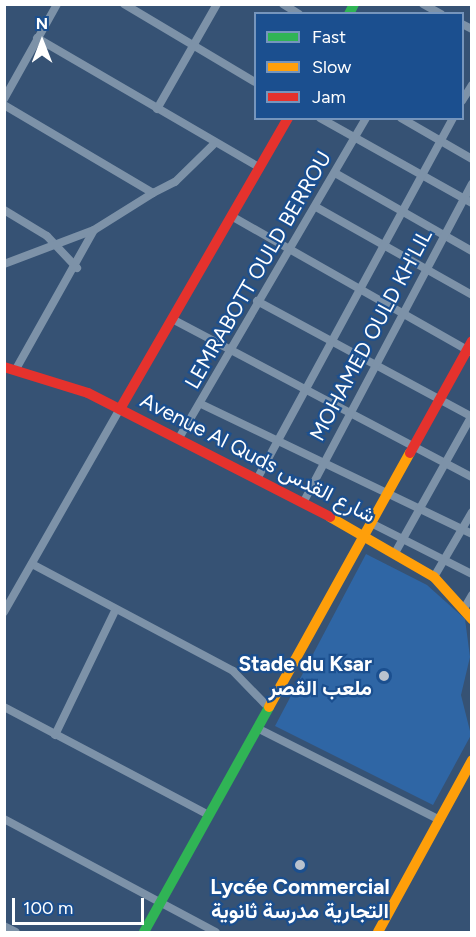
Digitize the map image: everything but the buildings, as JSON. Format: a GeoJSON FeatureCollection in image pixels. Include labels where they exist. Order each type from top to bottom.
{"type":"FeatureCollection","features":[{"type":"Feature","properties":{"kind":"street"},"geometry":{"type":"LineString","coordinates":[[4,99],[57,4]]}},
{"type":"Feature","properties":{"kind":"street"},"geometry":{"type":"LineString","coordinates":[[124,4],[254,81]]}},
{"type":"Feature","properties":{"kind":"street"},"geometry":{"type":"LineString","coordinates":[[157,109],[217,4]]}},
{"type":"Feature","properties":{"kind":"street"},"geometry":{"type":"LineString","coordinates":[[283,4],[296,12]]}},
{"type":"Feature","properties":{"kind":"street"},"geometry":{"type":"LineString","coordinates":[[37,38],[260,168]]}},
{"type":"Feature","properties":{"kind":"street"},"geometry":{"type":"LineString","coordinates":[[4,105],[153,194]]}},
{"type":"Feature","properties":{"kind":"street"},"geometry":{"type":"LineString","coordinates":[[4,612],[120,409],[174,320],[287,120]]}},
{"type":"Feature","properties":{"kind":"street"},"geometry":{"type":"LineString","coordinates":[[324,120],[468,201]]}},
{"type":"Feature","properties":{"kind":"street","name":"LEMRABOTT OULD BERROU"},"geometry":{"type":"LineString","coordinates":[[179,438],[201,404],[257,301],[316,207],[365,120]]}},
{"type":"Feature","properties":{"kind":"street"},"geometry":{"type":"LineString","coordinates":[[404,120],[471,159]]}},
{"type":"Feature","properties":{"kind":"street"},"geometry":{"type":"LineString","coordinates":[[257,479],[452,120]]}},
{"type":"Feature","properties":{"kind":"street"},"geometry":{"type":"LineString","coordinates":[[4,264],[94,230],[175,182],[215,142]]}},
{"type":"Feature","properties":{"kind":"street"},"geometry":{"type":"LineString","coordinates":[[335,173],[471,251]]}},
{"type":"Feature","properties":{"kind":"street","name":"MOHAMED OULD KH'LIL"},"geometry":{"type":"LineString","coordinates":[[303,503],[445,236],[468,201],[471,184]]}},
{"type":"Feature","properties":{"kind":"street"},"geometry":{"type":"LineString","coordinates":[[316,207],[471,295]]}},
{"type":"Feature","properties":{"kind":"street"},"geometry":{"type":"LineString","coordinates":[[4,210],[55,244],[77,268]]}},
{"type":"Feature","properties":{"kind":"street"},"geometry":{"type":"LineString","coordinates":[[144,933],[470,348],[288,250],[233,217]]}},
{"type":"Feature","properties":{"kind":"street"},"geometry":{"type":"LineString","coordinates":[[16,369],[77,268],[94,230]]}},
{"type":"Feature","properties":{"kind":"street"},"geometry":{"type":"LineString","coordinates":[[257,301],[377,363],[471,416],[443,462],[395,553]]}},
{"type":"Feature","properties":{"kind":"street"},"geometry":{"type":"LineString","coordinates":[[174,320],[471,477]]}},
{"type":"Feature","properties":{"kind":"street","name":"Avenue Al Quds شارع القدس"},"geometry":{"type":"LineString","coordinates":[[4,367],[16,369],[120,409],[364,535],[434,577],[465,607],[471,619]]}},
{"type":"Feature","properties":{"kind":"street"},"geometry":{"type":"LineString","coordinates":[[201,404],[471,534]]}},
{"type":"Feature","properties":{"kind":"street"},"geometry":{"type":"LineString","coordinates":[[434,577],[471,512]]}},
{"type":"Feature","properties":{"kind":"street"},"geometry":{"type":"LineString","coordinates":[[371,523],[471,574]]}},
{"type":"Feature","properties":{"kind":"street"},"geometry":{"type":"LineString","coordinates":[[32,564],[243,677],[268,707]]}},
{"type":"Feature","properties":{"kind":"street"},"geometry":{"type":"LineString","coordinates":[[465,607],[471,595]]}},
{"type":"Feature","properties":{"kind":"street"},"geometry":{"type":"LineString","coordinates":[[55,735],[116,611]]}},
{"type":"Feature","properties":{"kind":"street"},"geometry":{"type":"LineString","coordinates":[[4,707],[209,815]]}},
{"type":"Feature","properties":{"kind":"street"},"geometry":{"type":"LineString","coordinates":[[257,728],[440,820]]}},
{"type":"Feature","properties":{"kind":"street"},"geometry":{"type":"LineString","coordinates":[[378,933],[471,760]]}},
{"type":"Feature","properties":{"kind":"street"},"geometry":{"type":"LineString","coordinates":[[4,819],[216,933]]}},
{"type":"Feature","properties":{"kind":"street"},"geometry":{"type":"LineString","coordinates":[[4,926],[16,933]]}},
{"type":"Feature","properties":{"kind":"shaded area","name":"Stade du Ksar ملعب القصر"},"geometry":{"type":"Polygon","coordinates":[[[366,554],[427,585],[465,619],[470,657],[461,695],[471,735],[433,805],[275,726],[366,554]]]}},
{"type":"Feature","properties":{"kind":"traffic: fast"},"geometry":{"type":"LineString","coordinates":[[350,12],[354,4]]}},
{"type":"Feature","properties":{"kind":"traffic: fast"},"geometry":{"type":"LineString","coordinates":[[144,932],[269,707]]}},
{"type":"Feature","properties":{"kind":"traffic: slow"},"geometry":{"type":"LineString","coordinates":[[269,707],[410,453]]}},
{"type":"Feature","properties":{"kind":"traffic: slow"},"geometry":{"type":"LineString","coordinates":[[330,517],[434,577],[472,619]]}},
{"type":"Feature","properties":{"kind":"traffic: slow"},"geometry":{"type":"LineString","coordinates":[[378,932],[472,760]]}},
{"type":"Feature","properties":{"kind":"traffic: jam"},"geometry":{"type":"LineString","coordinates":[[120,409],[287,120]]}},
{"type":"Feature","properties":{"kind":"traffic: jam"},"geometry":{"type":"LineString","coordinates":[[410,453],[472,341]]}},
{"type":"Feature","properties":{"kind":"traffic: jam"},"geometry":{"type":"LineString","coordinates":[[4,367],[88,393],[330,517]]}},
{"type":"Feature","properties":{"kind":"place","name":"Stade du Ksar ملعب القصر"},"geometry":{"type":"Point","coordinates":[384,676]}},
{"type":"Feature","properties":{"kind":"place","name":"Lycée Commercial التجارية مدرسة ثانوية"},"geometry":{"type":"Point","coordinates":[300,865]}}]}
